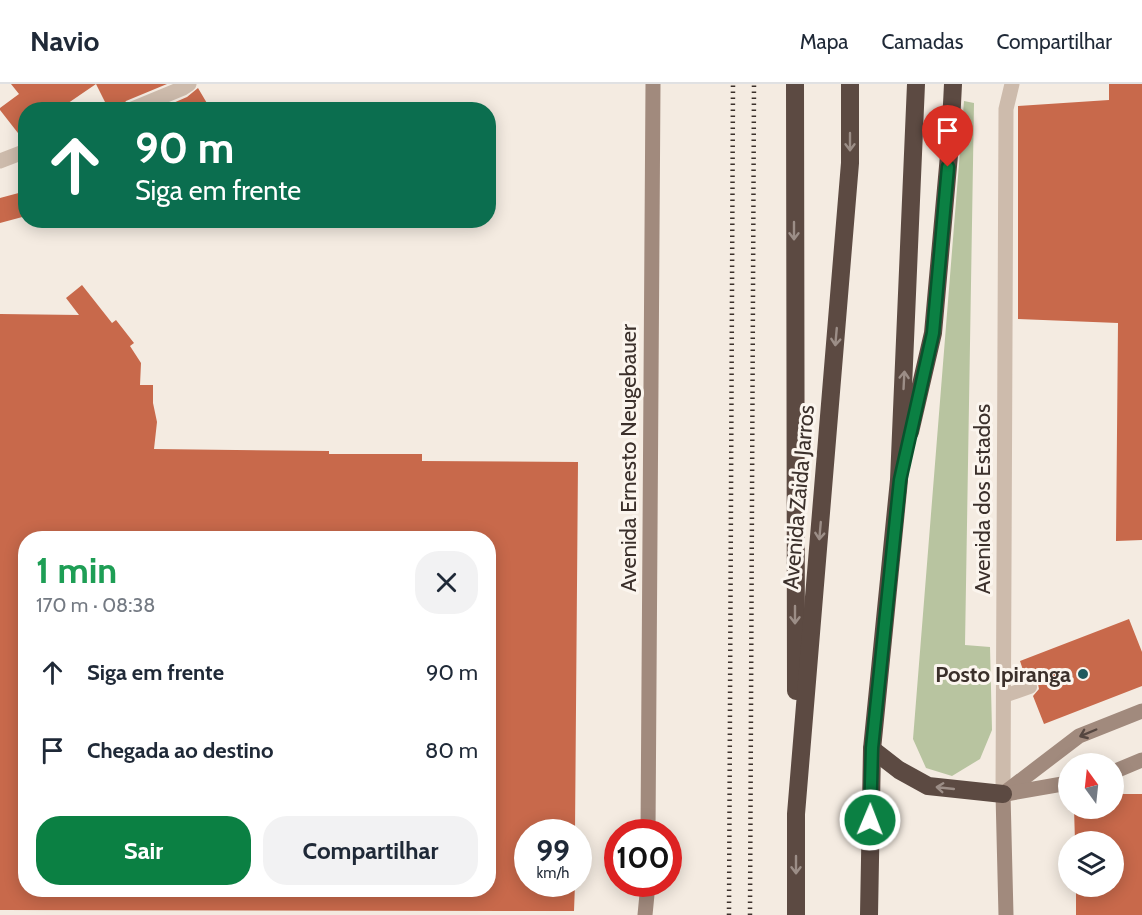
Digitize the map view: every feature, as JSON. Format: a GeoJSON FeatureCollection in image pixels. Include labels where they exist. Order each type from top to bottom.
{"type":"FeatureCollection","features":[{"type":"Feature","properties":{"kind":"highway"},"geometry":{"type":"LineString","coordinates":[[795,84],[796,814]]}},
{"type":"Feature","properties":{"kind":"highway","name":"Avenida Zaida Jarros"},"geometry":{"type":"LineString","coordinates":[[796,915],[796,814],[850,164],[850,84]]}},
{"type":"Feature","properties":{"kind":"highway"},"geometry":{"type":"LineString","coordinates":[[869,915],[872,748],[900,480],[916,84]]}},
{"type":"Feature","properties":{"kind":"highway"},"geometry":{"type":"LineString","coordinates":[[900,480],[933,333],[950,144],[953,84]]}},
{"type":"Feature","properties":{"kind":"highway"},"geometry":{"type":"LineString","coordinates":[[872,748],[899,770],[928,786],[1003,794]]}},
{"type":"Feature","properties":{"kind":"main road","name":"Avenida Ernesto Neugebauer"},"geometry":{"type":"LineString","coordinates":[[648,819],[653,84]]}},
{"type":"Feature","properties":{"kind":"main road"},"geometry":{"type":"LineString","coordinates":[[1003,794],[1079,736],[1142,711]]}},
{"type":"Feature","properties":{"kind":"main road"},"geometry":{"type":"LineString","coordinates":[[1124,767],[1142,760]]}},
{"type":"Feature","properties":{"kind":"main road"},"geometry":{"type":"LineString","coordinates":[[1003,794],[1058,785]]}},
{"type":"Feature","properties":{"kind":"main road","name":"Avenida dos Estados"},"geometry":{"type":"LineString","coordinates":[[1003,794],[1006,915]]}},
{"type":"Feature","properties":{"kind":"main road"},"geometry":{"type":"LineString","coordinates":[[645,915],[647,897]]}},
{"type":"Feature","properties":{"kind":"street"},"geometry":{"type":"LineString","coordinates":[[149,102],[189,84]]}},
{"type":"Feature","properties":{"kind":"street","name":"Avenida dos Estados"},"geometry":{"type":"LineString","coordinates":[[1003,794],[1006,109],[1012,84]]}},
{"type":"Feature","properties":{"kind":"street"},"geometry":{"type":"LineString","coordinates":[[0,161],[18,154]]}},
{"type":"Feature","properties":{"kind":"lane"},"geometry":{"type":"LineString","coordinates":[[1004,696],[1030,687]]}},
{"type":"Feature","properties":{"kind":"green space"},"geometry":{"type":"Polygon","coordinates":[[[964,101],[974,103],[965,645],[990,647],[992,730],[980,759],[952,776],[926,768],[913,739],[964,101]]]}},
{"type":"Feature","properties":{"kind":"building"},"geometry":{"type":"Polygon","coordinates":[[[11,84],[96,84],[70,102],[18,102],[18,133],[0,108],[19,94],[11,84]]]}},
{"type":"Feature","properties":{"kind":"building"},"geometry":{"type":"Polygon","coordinates":[[[96,84],[167,84],[125,102],[105,102],[96,84]]]}},
{"type":"Feature","properties":{"kind":"building"},"geometry":{"type":"Polygon","coordinates":[[[1109,84],[1142,84],[1142,540],[1116,541],[1118,323],[1018,319],[1018,106],[1109,100],[1109,84]]]}},
{"type":"Feature","properties":{"kind":"building"},"geometry":{"type":"Polygon","coordinates":[[[198,88],[206,102],[175,102],[187,97],[198,88]]]}},
{"type":"Feature","properties":{"kind":"building"},"geometry":{"type":"Polygon","coordinates":[[[18,193],[18,218],[0,223],[0,198],[18,193]]]}},
{"type":"Feature","properties":{"kind":"building"},"geometry":{"type":"Polygon","coordinates":[[[82,285],[112,323],[116,320],[134,343],[130,346],[141,363],[140,385],[153,385],[153,403],[157,422],[154,449],[422,454],[422,461],[578,462],[575,819],[514,819],[514,897],[575,897],[574,911],[0,910],[0,314],[79,315],[66,298],[82,285]]]}},
{"type":"Feature","properties":{"kind":"building","name":"Posto Ipiranga"},"geometry":{"type":"Polygon","coordinates":[[[1129,619],[1142,652],[1142,686],[1044,724],[1033,696],[1039,689],[1038,684],[1032,678],[1026,679],[1020,661],[1129,619]]]}},
{"type":"Feature","properties":{"kind":"building"},"geometry":{"type":"Polygon","coordinates":[[[1124,794],[1142,794],[1142,915],[1076,915],[1076,897],[1124,897],[1124,831],[1075,831],[1074,819],[1124,819],[1124,794]]]}},
{"type":"Feature","properties":{"kind":"railway"},"geometry":{"type":"LineString","coordinates":[[729,915],[733,84]]}},
{"type":"Feature","properties":{"kind":"railway"},"geometry":{"type":"LineString","coordinates":[[750,915],[754,84]]}},
{"type":"Feature","properties":{"kind":"place","name":"Posto Ipiranga"},"geometry":{"type":"Point","coordinates":[1083,674]}},
{"type":"Feature","properties":{"kind":"route"},"geometry":{"type":"LineString","coordinates":[[870,820],[872,748],[900,480],[933,333],[948,167]]}}]}
